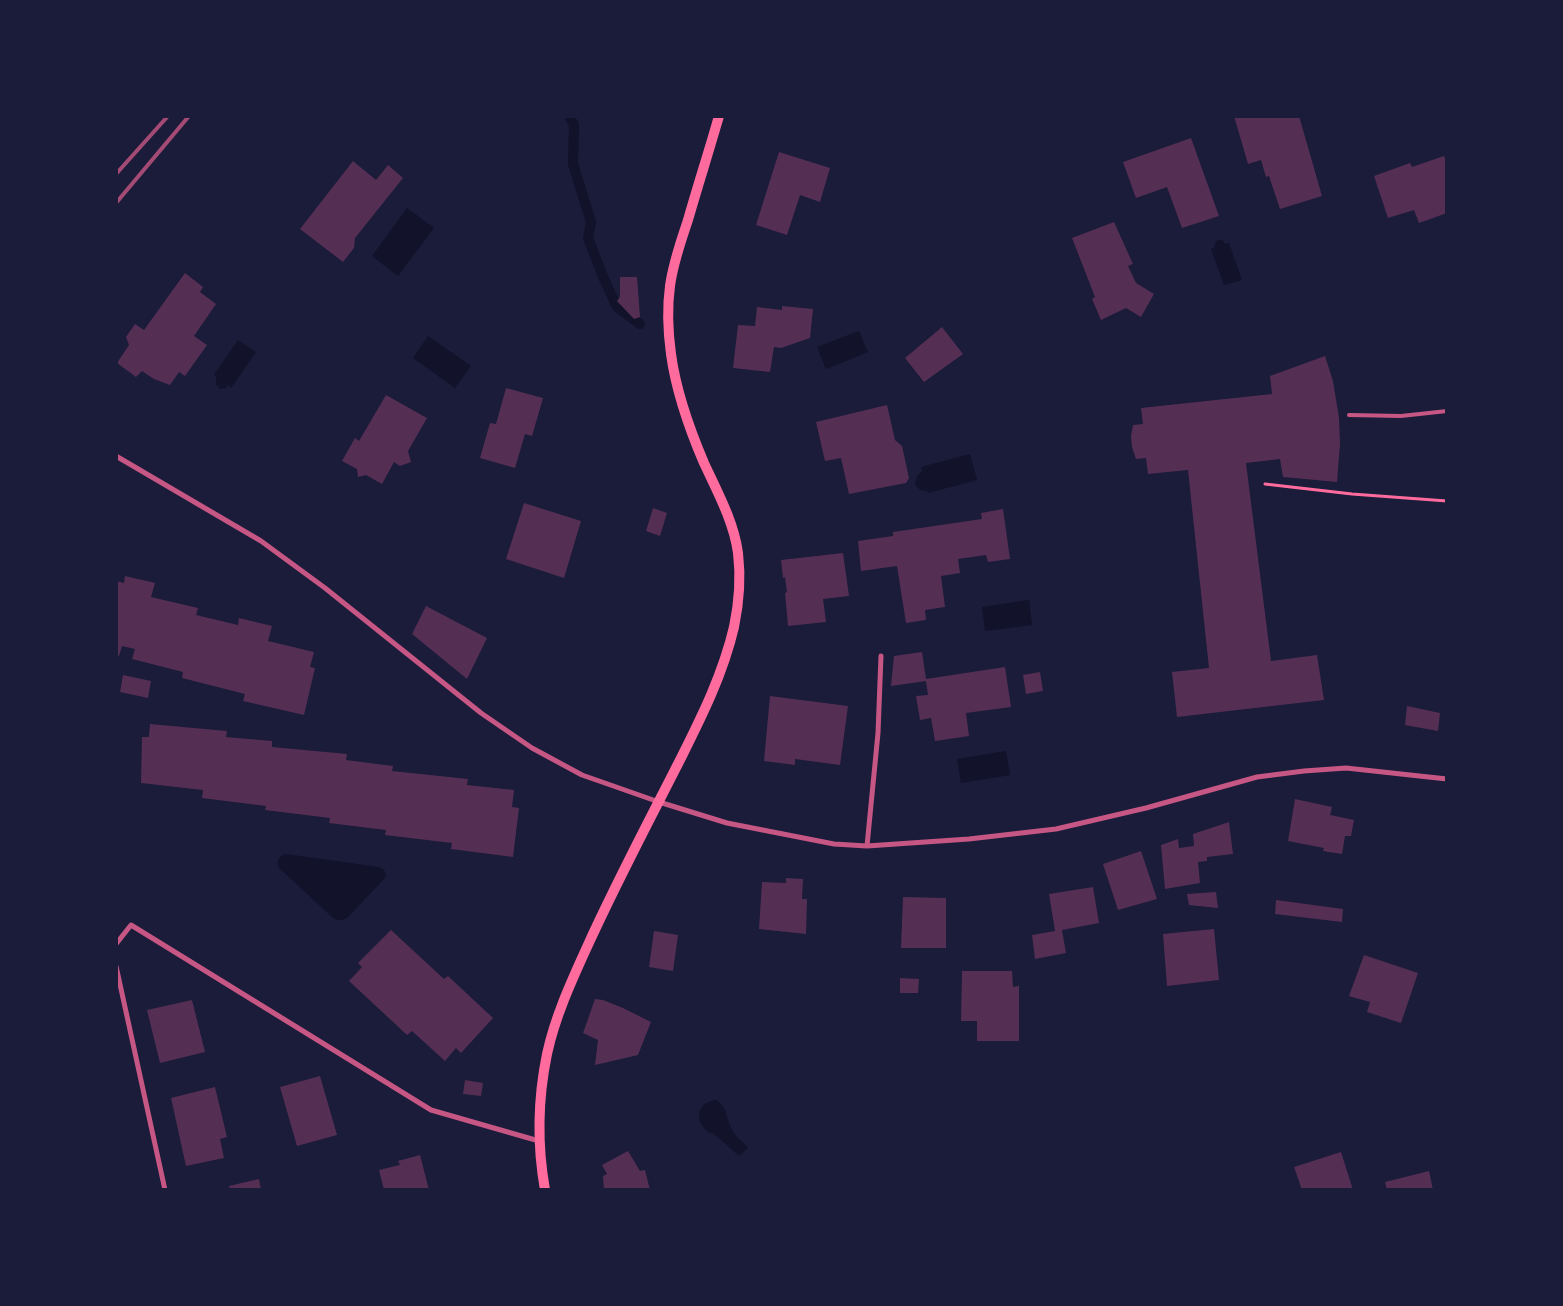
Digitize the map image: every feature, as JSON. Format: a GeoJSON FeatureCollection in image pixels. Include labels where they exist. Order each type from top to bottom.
{"type":"FeatureCollection","features":[{"type":"Feature","properties":{"kind":"main road"},"geometry":{"type":"LineString","coordinates":[[545,1190],[542,1174],[539,1118],[547,1053],[557,1019],[568,987],[611,894],[707,706],[728,648],[739,595],[738,550],[731,526],[700,454],[682,404],[675,378],[668,327],[669,298],[674,268],[720,116]]}},
{"type":"Feature","properties":{"kind":"street"},"geometry":{"type":"LineString","coordinates":[[116,456],[261,541],[325,588],[481,713],[532,748],[582,775],[727,823],[834,844],[867,846],[968,839],[1056,829],[1146,808],[1257,777],[1304,771],[1346,768],[1447,779]]}},
{"type":"Feature","properties":{"kind":"street"},"geometry":{"type":"LineString","coordinates":[[867,846],[878,733],[882,656]]}},
{"type":"Feature","properties":{"kind":"street"},"geometry":{"type":"LineString","coordinates":[[116,944],[131,925],[431,1110],[540,1141]]}},
{"type":"Feature","properties":{"kind":"street"},"geometry":{"type":"LineString","coordinates":[[116,966],[165,1190]]}},
{"type":"Feature","properties":{"kind":"lane"},"geometry":{"type":"LineString","coordinates":[[1349,415],[1401,416],[1447,411]]}},
{"type":"Feature","properties":{"kind":"path"},"geometry":{"type":"LineString","coordinates":[[1265,484],[1352,494],[1447,501]]}},
{"type":"Feature","properties":{"kind":"shaded area"},"geometry":{"type":"Polygon","coordinates":[[[407,208],[434,228],[398,276],[372,256],[407,208]]]}},
{"type":"Feature","properties":{"kind":"shaded area"},"geometry":{"type":"Polygon","coordinates":[[[1218,240],[1222,240],[1225,244],[1229,243],[1242,280],[1224,285],[1211,249],[1214,248],[1218,240]]]}},
{"type":"Feature","properties":{"kind":"shaded area"},"geometry":{"type":"Polygon","coordinates":[[[859,331],[868,352],[826,369],[817,347],[859,331]]]}},
{"type":"Feature","properties":{"kind":"shaded area"},"geometry":{"type":"Polygon","coordinates":[[[428,336],[471,366],[455,388],[413,358],[428,336]]]}},
{"type":"Feature","properties":{"kind":"shaded area"},"geometry":{"type":"Polygon","coordinates":[[[238,340],[256,352],[231,388],[228,385],[226,388],[220,389],[216,385],[216,377],[214,375],[238,340]]]}},
{"type":"Feature","properties":{"kind":"shaded area"},"geometry":{"type":"Polygon","coordinates":[[[970,454],[977,480],[928,493],[927,491],[920,490],[915,484],[917,476],[922,471],[921,467],[970,454]]]}},
{"type":"Feature","properties":{"kind":"shaded area"},"geometry":{"type":"Polygon","coordinates":[[[1029,600],[1032,625],[985,631],[982,607],[1029,600]]]}},
{"type":"Feature","properties":{"kind":"shaded area"},"geometry":{"type":"Polygon","coordinates":[[[1006,751],[1010,775],[961,783],[957,759],[1006,751]]]}},
{"type":"Feature","properties":{"kind":"shaded area"},"geometry":{"type":"Polygon","coordinates":[[[286,854],[379,867],[386,874],[385,878],[348,917],[339,920],[333,918],[278,867],[279,859],[286,854]]]}},
{"type":"Feature","properties":{"kind":"shaded area"},"geometry":{"type":"Polygon","coordinates":[[[716,1100],[723,1106],[734,1133],[748,1148],[739,1156],[701,1124],[699,1114],[701,1109],[709,1102],[716,1100]]]}},
{"type":"Feature","properties":{"kind":"building"},"geometry":{"type":"Polygon","coordinates":[[[1234,116],[1273,116],[1273,118],[1299,116],[1322,196],[1280,209],[1269,176],[1266,177],[1261,160],[1248,164],[1234,116]]]}},
{"type":"Feature","properties":{"kind":"building"},"geometry":{"type":"Polygon","coordinates":[[[1191,138],[1219,216],[1182,228],[1167,187],[1136,198],[1123,162],[1191,138]]]}},
{"type":"Feature","properties":{"kind":"building"},"geometry":{"type":"Polygon","coordinates":[[[779,152],[830,168],[820,202],[800,195],[787,235],[756,225],[779,152]]]}},
{"type":"Feature","properties":{"kind":"building"},"geometry":{"type":"Polygon","coordinates":[[[1444,156],[1447,164],[1447,213],[1419,223],[1414,210],[1388,218],[1374,176],[1410,163],[1412,167],[1444,156]]]}},
{"type":"Feature","properties":{"kind":"building"},"geometry":{"type":"Polygon","coordinates":[[[353,161],[376,180],[388,165],[403,178],[355,238],[354,248],[343,262],[300,229],[353,161]]]}},
{"type":"Feature","properties":{"kind":"building"},"geometry":{"type":"Polygon","coordinates":[[[1114,222],[1133,264],[1128,266],[1136,283],[1154,294],[1141,317],[1126,308],[1101,320],[1092,299],[1095,297],[1072,238],[1114,222]]]}},
{"type":"Feature","properties":{"kind":"building"},"geometry":{"type":"Polygon","coordinates":[[[185,273],[203,287],[200,292],[216,304],[194,336],[207,345],[185,376],[179,372],[170,385],[154,379],[142,371],[136,377],[117,363],[129,345],[126,337],[135,324],[144,330],[185,273]]]}},
{"type":"Feature","properties":{"kind":"building"},"geometry":{"type":"Polygon","coordinates":[[[620,277],[637,277],[640,317],[634,319],[617,301],[620,297],[620,277]]]}},
{"type":"Feature","properties":{"kind":"building"},"geometry":{"type":"Polygon","coordinates":[[[782,306],[813,309],[810,338],[781,348],[774,347],[770,372],[733,368],[738,325],[755,326],[757,307],[782,310],[782,306]]]}},
{"type":"Feature","properties":{"kind":"building"},"geometry":{"type":"Polygon","coordinates":[[[942,327],[963,354],[924,382],[905,358],[942,327]]]}},
{"type":"Feature","properties":{"kind":"building"},"geometry":{"type":"Polygon","coordinates":[[[1325,356],[1333,381],[1339,418],[1340,444],[1337,482],[1283,477],[1280,459],[1246,463],[1271,661],[1317,655],[1324,700],[1177,717],[1172,672],[1209,668],[1188,470],[1148,474],[1146,458],[1136,459],[1132,447],[1133,425],[1143,424],[1141,408],[1272,394],[1270,376],[1325,356]]]}},
{"type":"Feature","properties":{"kind":"building"},"geometry":{"type":"Polygon","coordinates":[[[506,388],[543,398],[532,436],[525,434],[515,468],[480,458],[490,423],[496,424],[506,388]]]}},
{"type":"Feature","properties":{"kind":"building"},"geometry":{"type":"Polygon","coordinates":[[[386,395],[427,418],[408,451],[411,462],[400,466],[394,462],[382,484],[366,475],[358,477],[357,469],[342,461],[355,438],[359,441],[386,395]]]}},
{"type":"Feature","properties":{"kind":"building"},"geometry":{"type":"Polygon","coordinates":[[[887,405],[895,440],[902,446],[909,478],[906,483],[849,494],[841,458],[825,461],[816,422],[887,405]]]}},
{"type":"Feature","properties":{"kind":"building"},"geometry":{"type":"Polygon","coordinates":[[[524,503],[581,521],[564,578],[506,559],[524,503]]]}},
{"type":"Feature","properties":{"kind":"building"},"geometry":{"type":"Polygon","coordinates":[[[653,508],[667,513],[660,536],[646,531],[653,508]]]}},
{"type":"Feature","properties":{"kind":"building"},"geometry":{"type":"Polygon","coordinates":[[[1003,509],[1010,559],[988,562],[986,555],[958,559],[960,573],[941,576],[945,607],[925,610],[926,620],[906,623],[897,566],[861,571],[858,541],[893,536],[893,532],[982,519],[981,513],[1003,509]]]}},
{"type":"Feature","properties":{"kind":"building"},"geometry":{"type":"Polygon","coordinates":[[[843,553],[849,596],[823,599],[826,622],[788,626],[785,593],[787,592],[781,560],[843,553]]]}},
{"type":"Feature","properties":{"kind":"building"},"geometry":{"type":"Polygon","coordinates":[[[125,576],[155,583],[151,597],[198,608],[196,615],[238,625],[239,618],[272,626],[268,641],[314,652],[310,667],[315,668],[304,715],[243,701],[245,694],[182,678],[183,672],[132,659],[135,649],[122,646],[119,656],[116,655],[116,581],[124,583],[125,576]]]}},
{"type":"Feature","properties":{"kind":"building"},"geometry":{"type":"Polygon","coordinates":[[[426,606],[487,638],[467,679],[412,634],[426,606]]]}},
{"type":"Feature","properties":{"kind":"building"},"geometry":{"type":"Polygon","coordinates":[[[922,652],[926,679],[1005,667],[1011,707],[966,713],[969,736],[935,741],[931,718],[920,720],[916,696],[928,695],[926,681],[891,686],[894,656],[922,652]]]}},
{"type":"Feature","properties":{"kind":"building"},"geometry":{"type":"Polygon","coordinates":[[[1040,672],[1043,691],[1026,694],[1023,675],[1040,672]]]}},
{"type":"Feature","properties":{"kind":"building"},"geometry":{"type":"Polygon","coordinates":[[[123,675],[151,681],[148,698],[120,692],[123,675]]]}},
{"type":"Feature","properties":{"kind":"building"},"geometry":{"type":"Polygon","coordinates":[[[770,696],[848,706],[840,765],[795,759],[795,765],[764,761],[770,696]]]}},
{"type":"Feature","properties":{"kind":"building"},"geometry":{"type":"Polygon","coordinates":[[[1407,706],[1440,713],[1438,731],[1405,725],[1407,706]]]}},
{"type":"Feature","properties":{"kind":"building"},"geometry":{"type":"Polygon","coordinates":[[[150,724],[227,731],[226,737],[272,741],[272,747],[347,754],[346,760],[393,766],[392,771],[468,779],[467,785],[514,790],[512,807],[519,808],[513,857],[451,849],[452,843],[385,835],[386,830],[329,823],[330,818],[265,810],[266,806],[202,798],[203,790],[141,783],[142,737],[149,737],[150,724]]]}},
{"type":"Feature","properties":{"kind":"building"},"geometry":{"type":"Polygon","coordinates":[[[1295,799],[1332,807],[1330,815],[1354,820],[1351,836],[1345,836],[1342,854],[1323,851],[1324,848],[1288,841],[1295,799]]]}},
{"type":"Feature","properties":{"kind":"building"},"geometry":{"type":"Polygon","coordinates":[[[1229,822],[1233,854],[1207,857],[1207,861],[1198,862],[1200,883],[1165,889],[1161,845],[1178,839],[1179,848],[1194,846],[1193,834],[1229,822]]]}},
{"type":"Feature","properties":{"kind":"building"},"geometry":{"type":"Polygon","coordinates":[[[1141,851],[1157,899],[1118,910],[1103,864],[1141,851]]]}},
{"type":"Feature","properties":{"kind":"building"},"geometry":{"type":"Polygon","coordinates":[[[786,878],[803,879],[802,899],[807,899],[806,934],[759,929],[762,882],[786,883],[786,878]]]}},
{"type":"Feature","properties":{"kind":"building"},"geometry":{"type":"Polygon","coordinates":[[[1093,887],[1099,923],[1062,930],[1066,953],[1035,959],[1032,935],[1055,931],[1049,894],[1093,887]]]}},
{"type":"Feature","properties":{"kind":"building"},"geometry":{"type":"Polygon","coordinates":[[[1216,892],[1218,908],[1189,905],[1187,894],[1216,892]]]}},
{"type":"Feature","properties":{"kind":"building"},"geometry":{"type":"Polygon","coordinates":[[[903,897],[946,898],[946,948],[901,948],[903,897]]]}},
{"type":"Feature","properties":{"kind":"building"},"geometry":{"type":"Polygon","coordinates":[[[1276,900],[1343,909],[1342,922],[1275,914],[1276,900]]]}},
{"type":"Feature","properties":{"kind":"building"},"geometry":{"type":"Polygon","coordinates":[[[1214,929],[1219,980],[1167,986],[1163,934],[1214,929]]]}},
{"type":"Feature","properties":{"kind":"building"},"geometry":{"type":"Polygon","coordinates":[[[391,930],[444,979],[448,976],[493,1018],[461,1053],[456,1048],[445,1061],[412,1031],[407,1035],[349,981],[362,967],[358,963],[391,930]]]}},
{"type":"Feature","properties":{"kind":"building"},"geometry":{"type":"Polygon","coordinates":[[[654,931],[678,935],[673,971],[649,967],[654,931]]]}},
{"type":"Feature","properties":{"kind":"building"},"geometry":{"type":"Polygon","coordinates":[[[1364,955],[1418,973],[1401,1023],[1367,1012],[1370,1002],[1349,996],[1364,955]]]}},
{"type":"Feature","properties":{"kind":"building"},"geometry":{"type":"Polygon","coordinates":[[[962,971],[1012,971],[1013,987],[1019,986],[1019,1041],[977,1041],[977,1021],[961,1021],[962,971]]]}},
{"type":"Feature","properties":{"kind":"building"},"geometry":{"type":"Polygon","coordinates":[[[900,978],[919,979],[918,993],[900,993],[900,978]]]}},
{"type":"Feature","properties":{"kind":"building"},"geometry":{"type":"Polygon","coordinates":[[[595,999],[623,1008],[651,1022],[638,1055],[595,1065],[598,1040],[583,1033],[595,999]]]}},
{"type":"Feature","properties":{"kind":"building"},"geometry":{"type":"Polygon","coordinates":[[[192,1000],[205,1052],[160,1063],[147,1010],[192,1000]]]}},
{"type":"Feature","properties":{"kind":"building"},"geometry":{"type":"Polygon","coordinates":[[[320,1076],[337,1135],[297,1146],[280,1087],[320,1076]]]}},
{"type":"Feature","properties":{"kind":"building"},"geometry":{"type":"Polygon","coordinates":[[[465,1080],[483,1083],[481,1096],[463,1094],[465,1080]]]}},
{"type":"Feature","properties":{"kind":"building"},"geometry":{"type":"Polygon","coordinates":[[[215,1087],[227,1137],[220,1139],[224,1158],[186,1166],[171,1098],[215,1087]]]}},
{"type":"Feature","properties":{"kind":"building"},"geometry":{"type":"Polygon","coordinates":[[[628,1151],[640,1171],[645,1170],[650,1190],[604,1190],[603,1176],[607,1174],[602,1165],[628,1151]]]}},
{"type":"Feature","properties":{"kind":"building"},"geometry":{"type":"Polygon","coordinates":[[[1341,1152],[1353,1190],[1302,1190],[1294,1167],[1341,1152]]]}},
{"type":"Feature","properties":{"kind":"building"},"geometry":{"type":"Polygon","coordinates":[[[420,1155],[429,1190],[384,1190],[379,1170],[400,1165],[398,1161],[420,1155]]]}},
{"type":"Feature","properties":{"kind":"building"},"geometry":{"type":"Polygon","coordinates":[[[1429,1171],[1433,1190],[1387,1190],[1385,1182],[1429,1171]]]}},
{"type":"Feature","properties":{"kind":"building"},"geometry":{"type":"Polygon","coordinates":[[[259,1179],[261,1190],[230,1190],[229,1186],[259,1179]]]}},
{"type":"Feature","properties":{"kind":"waterway"},"geometry":{"type":"LineString","coordinates":[[569,116],[574,125],[573,164],[591,222],[588,238],[617,307],[640,324]]}},
{"type":"Feature","properties":{"kind":"railway"},"geometry":{"type":"LineString","coordinates":[[116,174],[168,116]]}},
{"type":"Feature","properties":{"kind":"railway"},"geometry":{"type":"LineString","coordinates":[[116,203],[189,116]]}}]}
